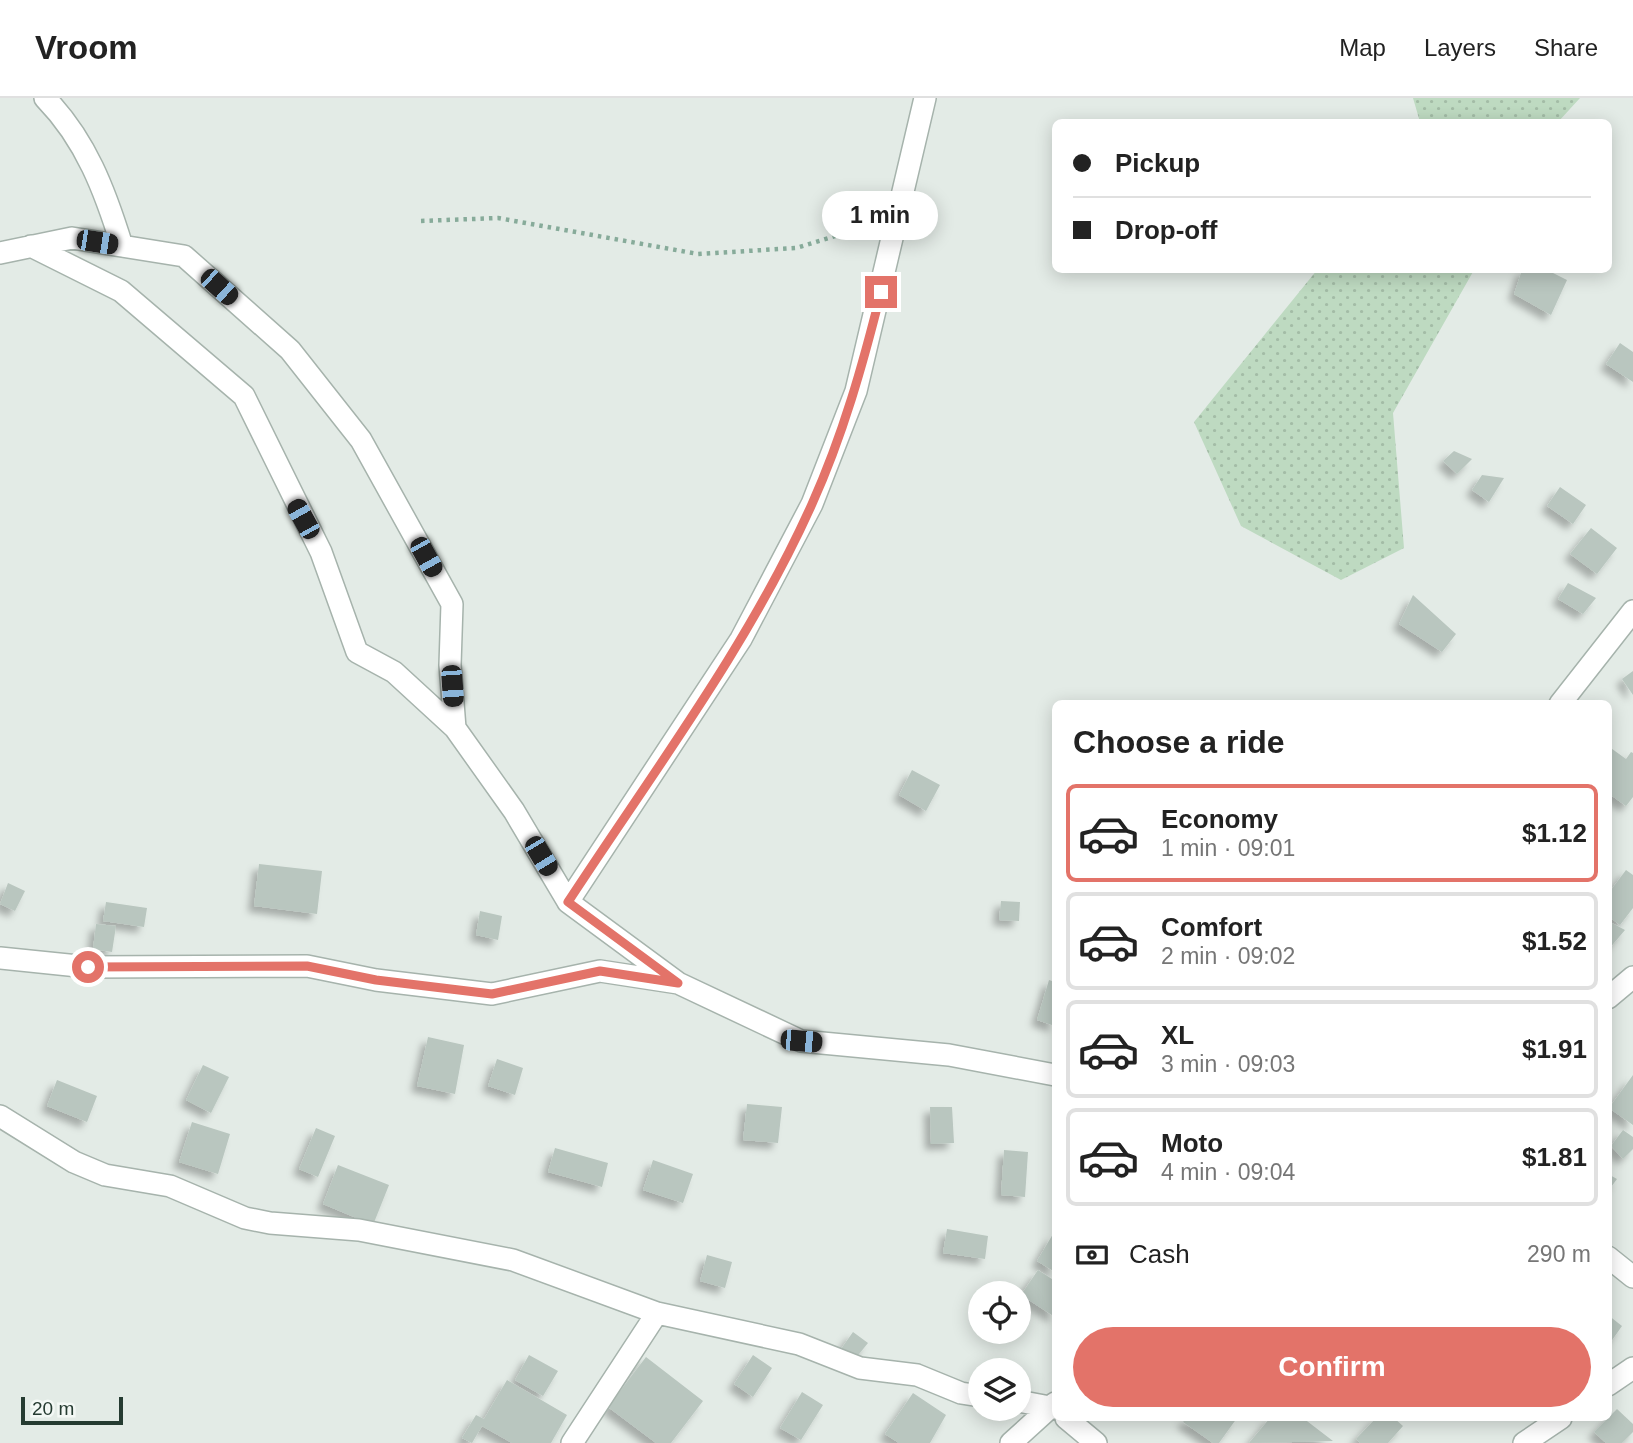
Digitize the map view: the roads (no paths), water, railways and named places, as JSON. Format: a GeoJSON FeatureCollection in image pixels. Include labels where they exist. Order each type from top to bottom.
{"type":"FeatureCollection","features":[{"type":"Feature","properties":{"kind":"street"},"geometry":{"type":"LineString","coordinates":[[44,98],[70,124],[108,200],[122,246]]}},
{"type":"Feature","properties":{"kind":"street"},"geometry":{"type":"LineString","coordinates":[[568,902],[741,639],[812,504],[856,391],[925,98]]}},
{"type":"Feature","properties":{"kind":"street"},"geometry":{"type":"LineString","coordinates":[[0,253],[72,238],[184,256],[290,350],[361,440],[452,604],[450,665],[455,728]]}},
{"type":"Feature","properties":{"kind":"street"},"geometry":{"type":"LineString","coordinates":[[31,246],[121,292],[244,396],[321,552],[356,652],[394,672],[455,728],[514,811],[568,902],[678,983],[801,1041],[948,1055],[1052,1073]]}},
{"type":"Feature","properties":{"kind":"street"},"geometry":{"type":"LineString","coordinates":[[1563,700],[1633,611]]}},
{"type":"Feature","properties":{"kind":"street"},"geometry":{"type":"LineString","coordinates":[[0,958],[88,967],[307,966],[376,980],[492,994],[600,971],[678,983]]}},
{"type":"Feature","properties":{"kind":"street"},"geometry":{"type":"LineString","coordinates":[[1612,995],[1633,977]]}},
{"type":"Feature","properties":{"kind":"street"},"geometry":{"type":"LineString","coordinates":[[0,1116],[85,1167],[105,1175],[170,1186],[245,1218],[270,1223],[359,1230],[513,1260],[657,1314],[799,1344],[860,1368],[918,1375],[968,1394]]}},
{"type":"Feature","properties":{"kind":"street"},"geometry":{"type":"LineString","coordinates":[[572,1443],[657,1314]]}},
{"type":"Feature","properties":{"kind":"street"},"geometry":{"type":"LineString","coordinates":[[1612,1382],[1633,1368]]}},
{"type":"Feature","properties":{"kind":"street"},"geometry":{"type":"LineString","coordinates":[[1031,1404],[1052,1408]]}},
{"type":"Feature","properties":{"kind":"street"},"geometry":{"type":"LineString","coordinates":[[1012,1443],[1052,1413]]}},
{"type":"Feature","properties":{"kind":"street"},"geometry":{"type":"LineString","coordinates":[[1071,1421],[1096,1443]]}},
{"type":"Feature","properties":{"kind":"street"},"geometry":{"type":"LineString","coordinates":[[1524,1443],[1557,1421]]}}]}
